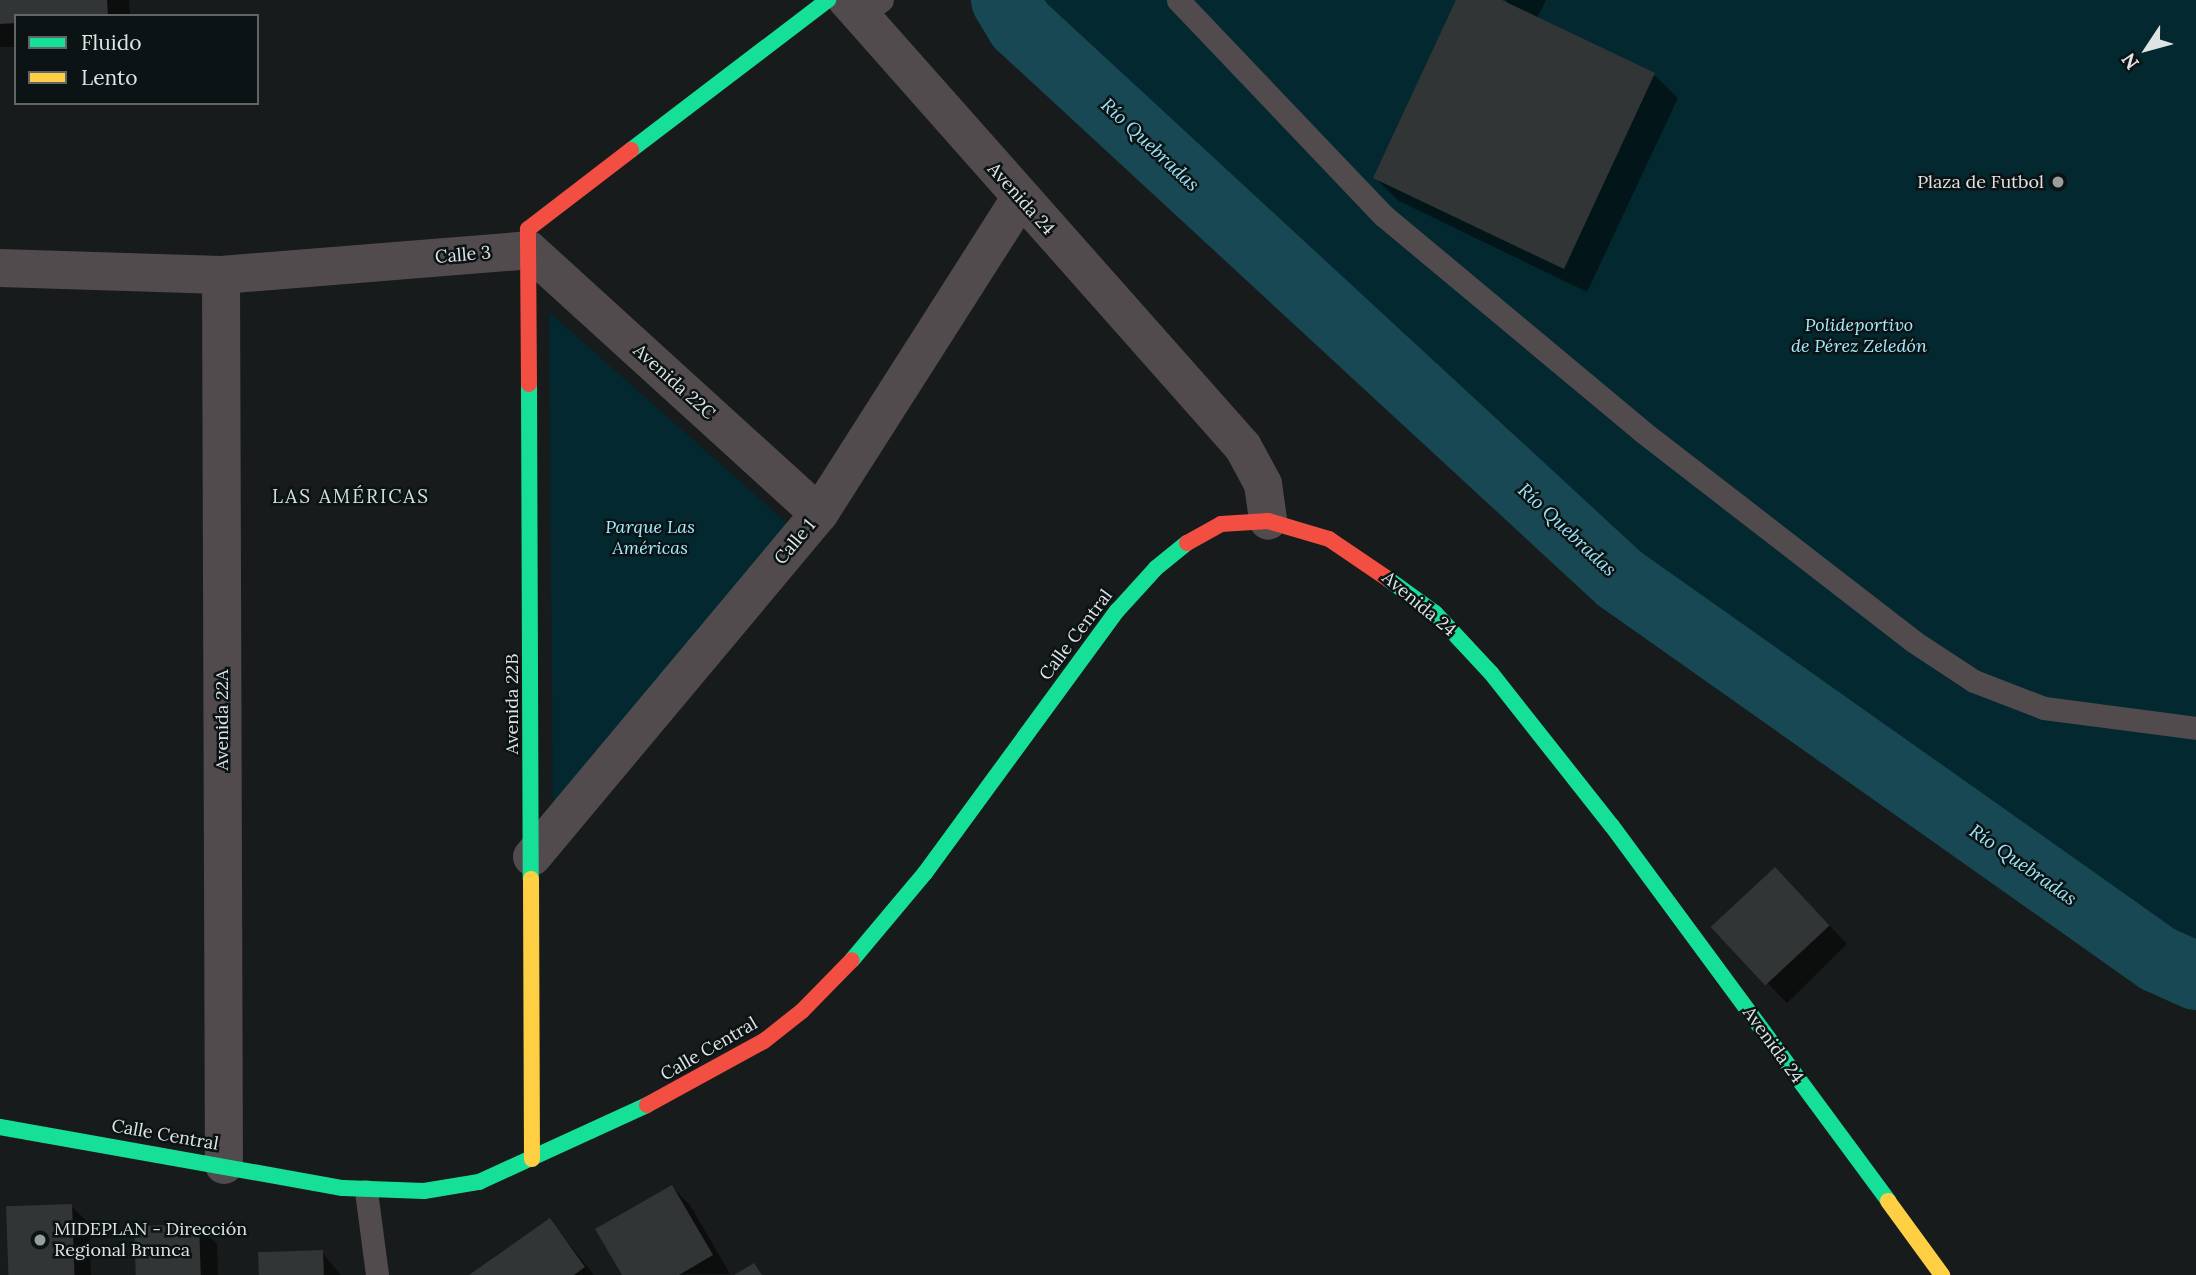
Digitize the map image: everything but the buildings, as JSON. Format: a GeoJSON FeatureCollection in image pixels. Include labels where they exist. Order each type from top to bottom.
{"type":"FeatureCollection","features":[{"type":"Feature","properties":{"kind":"main road"},"geometry":{"type":"LineString","coordinates":[[528,250],[528,229],[854,4]]}},
{"type":"Feature","properties":{"kind":"main road","name":"Avenida 22B"},"geometry":{"type":"LineString","coordinates":[[528,250],[532,1159]]}},
{"type":"Feature","properties":{"kind":"main road","name":"Calle Central"},"geometry":{"type":"LineString","coordinates":[[0,1127],[366,1191],[454,1188],[532,1159],[707,1076],[802,1012],[859,953],[925,873],[1135,588],[1202,534],[1221,524],[1268,521]]}},
{"type":"Feature","properties":{"kind":"main road","name":"Avenida 24"},"geometry":{"type":"LineString","coordinates":[[1268,521],[1329,539],[1363,560],[1434,613],[1491,673],[1612,826],[1942,1275]]}},
{"type":"Feature","properties":{"kind":"street","name":"Avenida 24"},"geometry":{"type":"LineString","coordinates":[[854,4],[1020,199],[1243,447],[1263,484],[1268,521]]}},
{"type":"Feature","properties":{"kind":"street","name":"Calle 1"},"geometry":{"type":"LineString","coordinates":[[532,858],[818,514],[1020,199]]}},
{"type":"Feature","properties":{"kind":"street","name":"Calle 3"},"geometry":{"type":"LineString","coordinates":[[0,268],[221,275],[528,250]]}},
{"type":"Feature","properties":{"kind":"street","name":"Avenida 22C"},"geometry":{"type":"LineString","coordinates":[[528,250],[818,514]]}},
{"type":"Feature","properties":{"kind":"street","name":"Avenida 22A"},"geometry":{"type":"LineString","coordinates":[[221,275],[224,1165]]}},
{"type":"Feature","properties":{"kind":"lane"},"geometry":{"type":"LineString","coordinates":[[1178,0],[1384,216],[1643,432],[1913,641],[1974,681],[2044,708],[2196,728]]}},
{"type":"Feature","properties":{"kind":"lane"},"geometry":{"type":"LineString","coordinates":[[366,1191],[377,1275]]}},
{"type":"Feature","properties":{"kind":"green space","name":"Polideportivo de Pérez Zeledón"},"geometry":{"type":"Polygon","coordinates":[[[1005,0],[2196,0],[2196,976],[2158,959],[1620,579],[1020,25],[1005,0]]]}},
{"type":"Feature","properties":{"kind":"green space","name":"Parque Las Américas"},"geometry":{"type":"Polygon","coordinates":[[[549,312],[787,523],[553,824],[549,312]]]}},
{"type":"Feature","properties":{"kind":"waterway","name":"Río Quebradas"},"geometry":{"type":"LineString","coordinates":[[1005,0],[1020,25],[1620,579],[2158,959],[2196,976]]}},
{"type":"Feature","properties":{"kind":"traffic: fast"},"geometry":{"type":"LineString","coordinates":[[631,150],[828,0]]}},
{"type":"Feature","properties":{"kind":"traffic: fast"},"geometry":{"type":"LineString","coordinates":[[529,384],[531,879]]}},
{"type":"Feature","properties":{"kind":"traffic: fast"},"geometry":{"type":"LineString","coordinates":[[852,960],[925,873],[1117,611],[1156,568],[1187,543]]}},
{"type":"Feature","properties":{"kind":"traffic: fast"},"geometry":{"type":"LineString","coordinates":[[1388,579],[1435,613],[1491,673],[1612,826],[1888,1201]]}},
{"type":"Feature","properties":{"kind":"traffic: fast"},"geometry":{"type":"LineString","coordinates":[[0,1127],[343,1188],[424,1191],[479,1182],[647,1105]]}},
{"type":"Feature","properties":{"kind":"traffic: slow"},"geometry":{"type":"LineString","coordinates":[[531,879],[532,1159]]}},
{"type":"Feature","properties":{"kind":"traffic: slow"},"geometry":{"type":"LineString","coordinates":[[1888,1201],[1942,1275]]}},
{"type":"Feature","properties":{"kind":"traffic: jam"},"geometry":{"type":"LineString","coordinates":[[529,384],[528,229],[631,150]]}},
{"type":"Feature","properties":{"kind":"traffic: jam"},"geometry":{"type":"LineString","coordinates":[[1187,543],[1221,524],[1268,521],[1329,539],[1388,579]]}},
{"type":"Feature","properties":{"kind":"traffic: jam"},"geometry":{"type":"LineString","coordinates":[[647,1105],[764,1041],[802,1011],[852,960]]}},
{"type":"Feature","properties":{"kind":"place","name":"Plaza de Futbol"},"geometry":{"type":"Point","coordinates":[2058,182]}},
{"type":"Feature","properties":{"kind":"place","name":"MIDEPLAN - Dirección Regional Brunca"},"geometry":{"type":"Point","coordinates":[40,1240]}},
{"type":"Feature","properties":{"kind":"district","name":"LAS AMÉRICAS"},"geometry":{"type":"Point","coordinates":[351,497]}}]}
